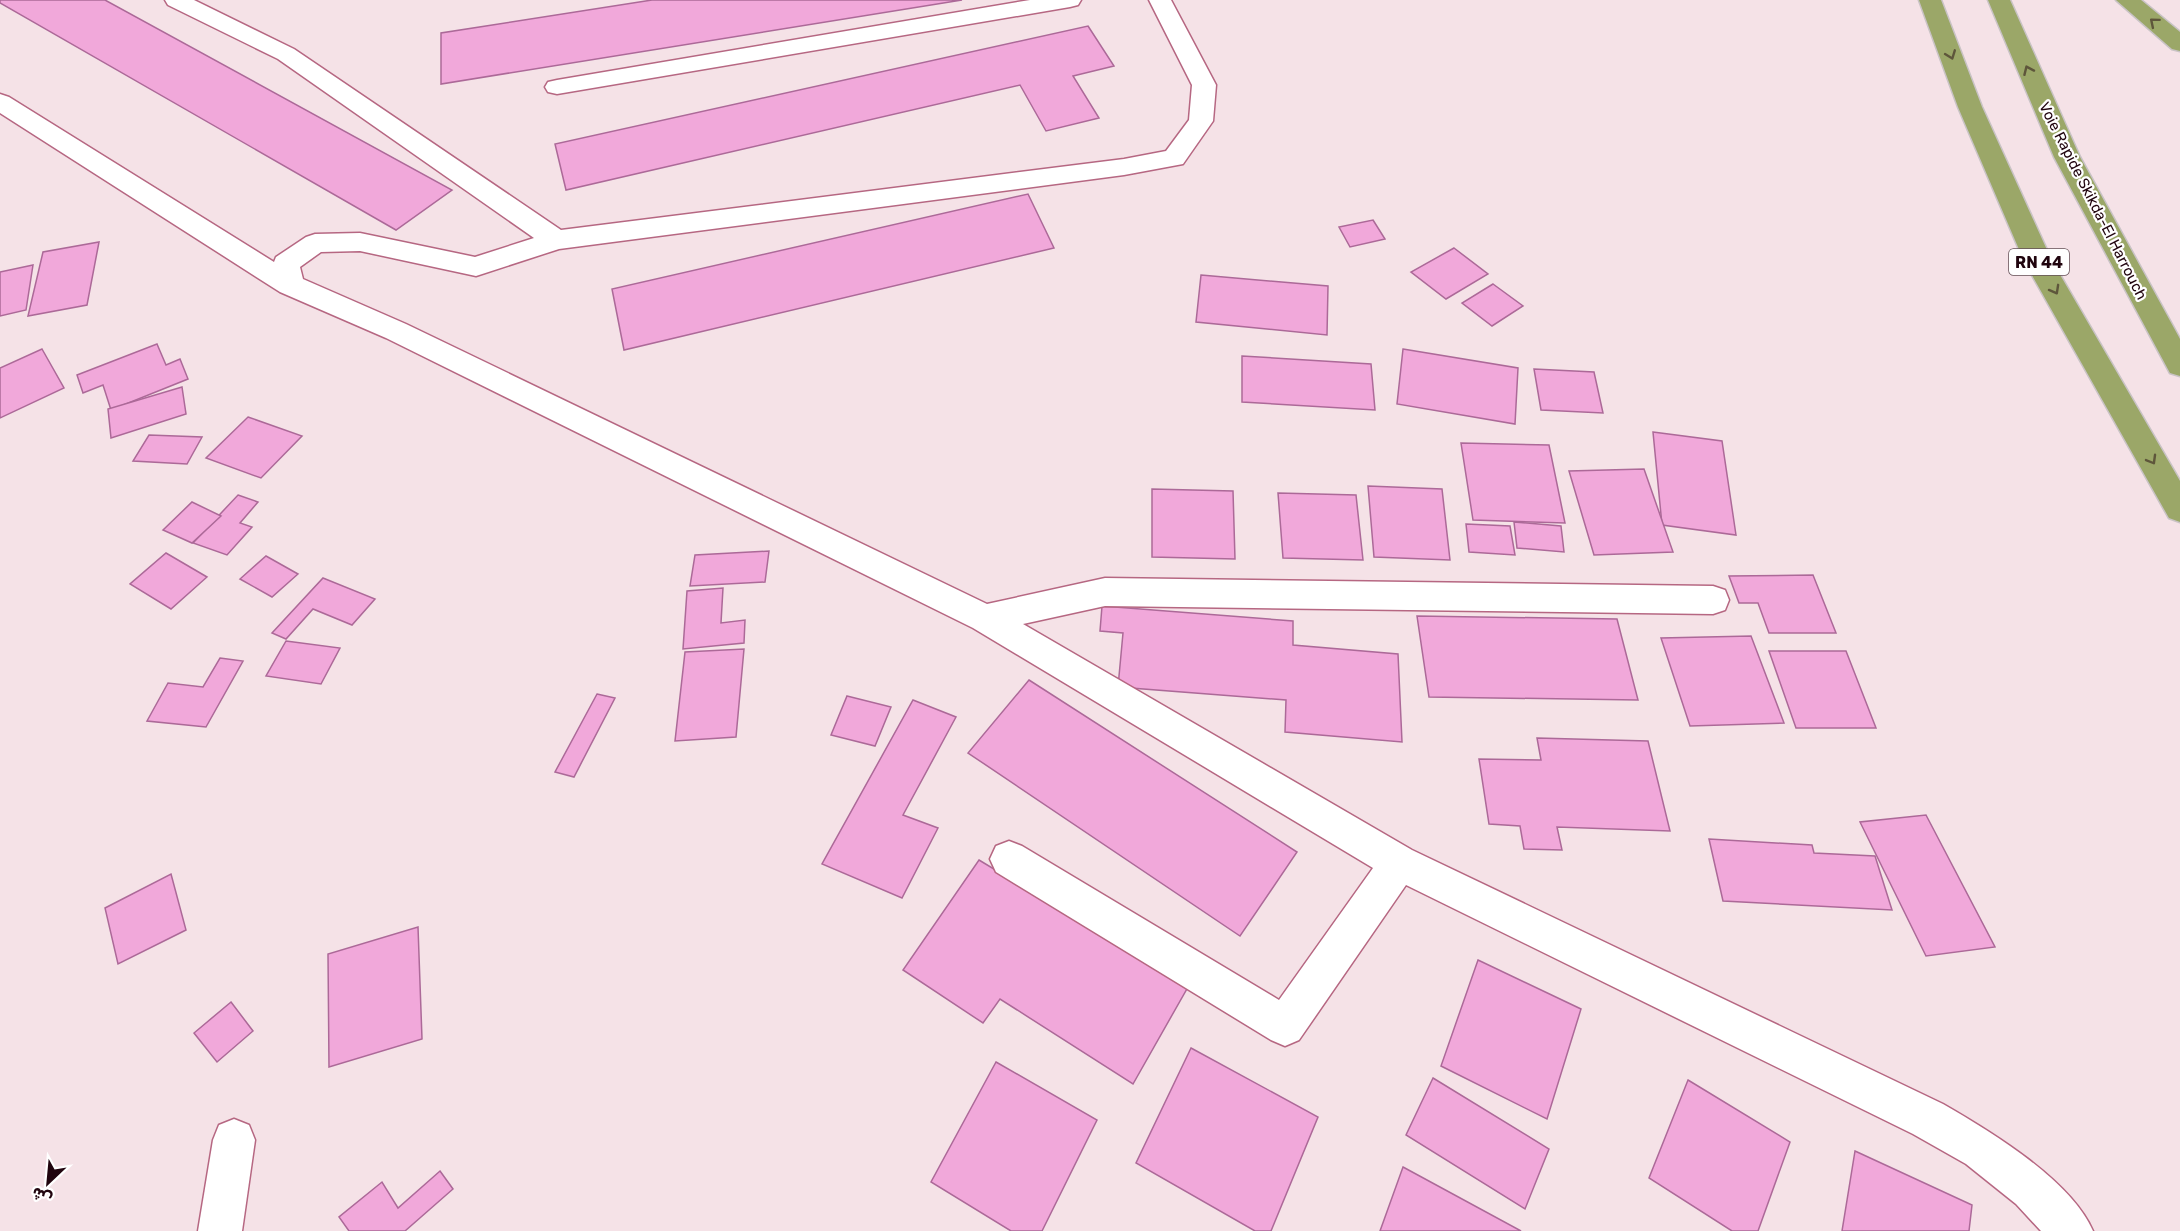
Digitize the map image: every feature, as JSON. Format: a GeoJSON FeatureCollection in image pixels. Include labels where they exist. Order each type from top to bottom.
{"type":"FeatureCollection","features":[{"type":"Feature","properties":{"kind":"highway","name":"RN 44"},"geometry":{"type":"LineString","coordinates":[[1930,0],[1970,106],[2038,261],[2180,509]]}},
{"type":"Feature","properties":{"kind":"highway","name":"Voie Rapide Skikda-El Harrouch"},"geometry":{"type":"LineString","coordinates":[[1999,0],[2067,157],[2180,365]]}},
{"type":"Feature","properties":{"kind":"highway"},"geometry":{"type":"LineString","coordinates":[[2127,0],[2180,44]]}},
{"type":"Feature","properties":{"kind":"street"},"geometry":{"type":"LineString","coordinates":[[177,0],[286,54],[556,240]]}},
{"type":"Feature","properties":{"kind":"street"},"geometry":{"type":"LineString","coordinates":[[557,87],[1070,0]]}},
{"type":"Feature","properties":{"kind":"street"},"geometry":{"type":"LineString","coordinates":[[290,285],[286,264],[315,243],[360,242],[477,267],[556,240],[1124,167],[1174,158],[1201,121],[1204,85],[1160,0]]}},
{"type":"Feature","properties":{"kind":"street"},"geometry":{"type":"LineString","coordinates":[[0,102],[290,285],[396,331],[985,618],[1399,863],[1928,1119],[1981,1149],[2031,1189],[2071,1231]]}},
{"type":"Feature","properties":{"kind":"street"},"geometry":{"type":"LineString","coordinates":[[985,618],[1105,592],[1713,600]]}},
{"type":"Feature","properties":{"kind":"street"},"geometry":{"type":"LineString","coordinates":[[1009,859],[1285,1026],[1399,863]]}},
{"type":"Feature","properties":{"kind":"street"},"geometry":{"type":"LineString","coordinates":[[220,1231],[234,1140]]}},
{"type":"Feature","properties":{"kind":"building"},"geometry":{"type":"Polygon","coordinates":[[[0,0],[105,0],[452,190],[396,230],[0,3],[0,0]]]}},
{"type":"Feature","properties":{"kind":"building"},"geometry":{"type":"Polygon","coordinates":[[[652,0],[962,0],[441,84],[441,33],[652,0]]]}},
{"type":"Feature","properties":{"kind":"building"},"geometry":{"type":"Polygon","coordinates":[[[1088,26],[1114,66],[1073,76],[1099,118],[1046,131],[1020,85],[566,190],[555,144],[1088,26]]]}},
{"type":"Feature","properties":{"kind":"building"},"geometry":{"type":"Polygon","coordinates":[[[1028,194],[1054,248],[624,350],[612,289],[1028,194]]]}},
{"type":"Feature","properties":{"kind":"building"},"geometry":{"type":"Polygon","coordinates":[[[1373,220],[1385,239],[1350,247],[1339,227],[1373,220]]]}},
{"type":"Feature","properties":{"kind":"building"},"geometry":{"type":"Polygon","coordinates":[[[99,242],[87,305],[28,316],[43,252],[99,242]]]}},
{"type":"Feature","properties":{"kind":"building"},"geometry":{"type":"Polygon","coordinates":[[[1454,248],[1488,274],[1446,299],[1411,272],[1454,248]]]}},
{"type":"Feature","properties":{"kind":"building"},"geometry":{"type":"Polygon","coordinates":[[[33,265],[26,310],[0,316],[0,272],[33,265]]]}},
{"type":"Feature","properties":{"kind":"building"},"geometry":{"type":"Polygon","coordinates":[[[1201,275],[1328,286],[1327,335],[1196,322],[1201,275]]]}},
{"type":"Feature","properties":{"kind":"building"},"geometry":{"type":"Polygon","coordinates":[[[1493,284],[1523,306],[1492,326],[1462,303],[1493,284]]]}},
{"type":"Feature","properties":{"kind":"building"},"geometry":{"type":"Polygon","coordinates":[[[157,344],[166,365],[180,359],[188,379],[111,410],[103,385],[83,393],[77,375],[157,344]]]}},
{"type":"Feature","properties":{"kind":"building"},"geometry":{"type":"Polygon","coordinates":[[[42,349],[64,388],[0,418],[0,368],[42,349]]]}},
{"type":"Feature","properties":{"kind":"building"},"geometry":{"type":"Polygon","coordinates":[[[1403,349],[1518,368],[1515,424],[1397,404],[1403,349]]]}},
{"type":"Feature","properties":{"kind":"building"},"geometry":{"type":"Polygon","coordinates":[[[1242,356],[1371,364],[1375,410],[1242,402],[1242,356]]]}},
{"type":"Feature","properties":{"kind":"building"},"geometry":{"type":"Polygon","coordinates":[[[1534,369],[1594,372],[1603,413],[1541,410],[1534,369]]]}},
{"type":"Feature","properties":{"kind":"building"},"geometry":{"type":"Polygon","coordinates":[[[182,387],[186,414],[111,438],[108,409],[182,387]]]}},
{"type":"Feature","properties":{"kind":"building"},"geometry":{"type":"Polygon","coordinates":[[[248,417],[302,436],[261,478],[206,458],[248,417]]]}},
{"type":"Feature","properties":{"kind":"building"},"geometry":{"type":"Polygon","coordinates":[[[1653,432],[1722,441],[1736,535],[1662,525],[1653,432]]]}},
{"type":"Feature","properties":{"kind":"building"},"geometry":{"type":"Polygon","coordinates":[[[149,435],[202,437],[187,464],[133,461],[149,435]]]}},
{"type":"Feature","properties":{"kind":"building"},"geometry":{"type":"Polygon","coordinates":[[[1461,443],[1549,445],[1565,523],[1473,520],[1461,443]]]}},
{"type":"Feature","properties":{"kind":"building"},"geometry":{"type":"Polygon","coordinates":[[[1644,469],[1673,552],[1594,555],[1569,471],[1644,469]]]}},
{"type":"Feature","properties":{"kind":"building"},"geometry":{"type":"Polygon","coordinates":[[[1368,486],[1442,489],[1450,560],[1374,557],[1368,486]]]}},
{"type":"Feature","properties":{"kind":"building"},"geometry":{"type":"Polygon","coordinates":[[[1152,489],[1233,491],[1235,559],[1152,557],[1152,489]]]}},
{"type":"Feature","properties":{"kind":"building"},"geometry":{"type":"Polygon","coordinates":[[[1278,493],[1356,495],[1363,560],[1283,558],[1278,493]]]}},
{"type":"Feature","properties":{"kind":"building"},"geometry":{"type":"Polygon","coordinates":[[[238,495],[258,502],[240,523],[252,527],[227,555],[193,543],[238,495]]]}},
{"type":"Feature","properties":{"kind":"building"},"geometry":{"type":"Polygon","coordinates":[[[192,502],[221,516],[192,543],[163,530],[192,502]]]}},
{"type":"Feature","properties":{"kind":"building"},"geometry":{"type":"Polygon","coordinates":[[[1514,522],[1561,526],[1564,552],[1517,548],[1514,522]]]}},
{"type":"Feature","properties":{"kind":"building"},"geometry":{"type":"Polygon","coordinates":[[[1466,524],[1510,526],[1515,555],[1469,552],[1466,524]]]}},
{"type":"Feature","properties":{"kind":"building"},"geometry":{"type":"Polygon","coordinates":[[[769,551],[765,582],[690,586],[695,555],[769,551]]]}},
{"type":"Feature","properties":{"kind":"building"},"geometry":{"type":"Polygon","coordinates":[[[166,553],[207,577],[171,609],[130,584],[166,553]]]}},
{"type":"Feature","properties":{"kind":"building"},"geometry":{"type":"Polygon","coordinates":[[[266,556],[298,574],[272,597],[240,579],[266,556]]]}},
{"type":"Feature","properties":{"kind":"building"},"geometry":{"type":"Polygon","coordinates":[[[1813,575],[1836,633],[1769,633],[1758,603],[1739,603],[1729,576],[1813,575]]]}},
{"type":"Feature","properties":{"kind":"building"},"geometry":{"type":"Polygon","coordinates":[[[323,578],[375,599],[352,625],[313,609],[286,639],[272,633],[323,578]]]}},
{"type":"Feature","properties":{"kind":"building"},"geometry":{"type":"Polygon","coordinates":[[[723,588],[721,623],[745,620],[744,643],[683,649],[687,591],[723,588]]]}},
{"type":"Feature","properties":{"kind":"building"},"geometry":{"type":"Polygon","coordinates":[[[1102,606],[1293,621],[1293,645],[1398,654],[1402,742],[1285,732],[1286,700],[1118,687],[1123,633],[1100,631],[1102,606]]]}},
{"type":"Feature","properties":{"kind":"building"},"geometry":{"type":"Polygon","coordinates":[[[1417,616],[1617,619],[1638,700],[1429,697],[1417,616]]]}},
{"type":"Feature","properties":{"kind":"building"},"geometry":{"type":"Polygon","coordinates":[[[1751,636],[1784,723],[1690,726],[1661,638],[1751,636]]]}},
{"type":"Feature","properties":{"kind":"building"},"geometry":{"type":"Polygon","coordinates":[[[286,641],[340,648],[321,684],[266,676],[286,641]]]}},
{"type":"Feature","properties":{"kind":"building"},"geometry":{"type":"Polygon","coordinates":[[[744,649],[736,737],[675,741],[685,652],[744,649]]]}},
{"type":"Feature","properties":{"kind":"building"},"geometry":{"type":"Polygon","coordinates":[[[1769,651],[1846,651],[1876,728],[1796,728],[1769,651]]]}},
{"type":"Feature","properties":{"kind":"building"},"geometry":{"type":"Polygon","coordinates":[[[220,658],[243,661],[206,727],[147,721],[168,683],[203,687],[220,658]]]}},
{"type":"Feature","properties":{"kind":"building"},"geometry":{"type":"Polygon","coordinates":[[[1029,680],[1297,852],[1240,936],[968,753],[1029,680]]]}},
{"type":"Feature","properties":{"kind":"building"},"geometry":{"type":"Polygon","coordinates":[[[597,694],[615,698],[574,777],[555,772],[597,694]]]}},
{"type":"Feature","properties":{"kind":"building"},"geometry":{"type":"Polygon","coordinates":[[[847,696],[891,707],[875,746],[831,735],[847,696]]]}},
{"type":"Feature","properties":{"kind":"building"},"geometry":{"type":"Polygon","coordinates":[[[913,700],[956,717],[903,815],[938,828],[902,898],[822,864],[913,700]]]}},
{"type":"Feature","properties":{"kind":"building"},"geometry":{"type":"Polygon","coordinates":[[[1537,738],[1648,741],[1670,831],[1557,827],[1562,850],[1524,849],[1520,826],[1489,824],[1479,759],[1541,760],[1537,738]]]}},
{"type":"Feature","properties":{"kind":"building"},"geometry":{"type":"Polygon","coordinates":[[[1926,815],[1995,947],[1926,956],[1860,822],[1926,815]]]}},
{"type":"Feature","properties":{"kind":"building"},"geometry":{"type":"Polygon","coordinates":[[[1709,839],[1812,845],[1814,853],[1875,856],[1892,910],[1723,901],[1709,839]]]}},
{"type":"Feature","properties":{"kind":"building"},"geometry":{"type":"Polygon","coordinates":[[[979,860],[1188,987],[1133,1084],[1000,999],[983,1023],[903,970],[979,860]]]}},
{"type":"Feature","properties":{"kind":"building"},"geometry":{"type":"Polygon","coordinates":[[[171,874],[186,930],[118,964],[105,908],[171,874]]]}},
{"type":"Feature","properties":{"kind":"building"},"geometry":{"type":"Polygon","coordinates":[[[418,927],[422,1039],[329,1067],[328,954],[418,927]]]}},
{"type":"Feature","properties":{"kind":"building"},"geometry":{"type":"Polygon","coordinates":[[[1478,960],[1581,1009],[1547,1119],[1441,1066],[1478,960]]]}},
{"type":"Feature","properties":{"kind":"building"},"geometry":{"type":"Polygon","coordinates":[[[231,1002],[253,1031],[217,1062],[194,1033],[231,1002]]]}},
{"type":"Feature","properties":{"kind":"building"},"geometry":{"type":"Polygon","coordinates":[[[1191,1048],[1318,1117],[1271,1231],[1255,1231],[1136,1163],[1191,1048]]]}},
{"type":"Feature","properties":{"kind":"building"},"geometry":{"type":"Polygon","coordinates":[[[996,1062],[1097,1120],[1042,1231],[1011,1231],[931,1182],[996,1062]]]}},
{"type":"Feature","properties":{"kind":"building"},"geometry":{"type":"Polygon","coordinates":[[[1433,1078],[1549,1149],[1525,1209],[1406,1135],[1433,1078]]]}},
{"type":"Feature","properties":{"kind":"building"},"geometry":{"type":"Polygon","coordinates":[[[1688,1080],[1790,1142],[1758,1231],[1732,1231],[1649,1178],[1688,1080]]]}},
{"type":"Feature","properties":{"kind":"building"},"geometry":{"type":"Polygon","coordinates":[[[1855,1151],[1972,1205],[1969,1231],[1842,1231],[1855,1151]]]}},
{"type":"Feature","properties":{"kind":"building"},"geometry":{"type":"Polygon","coordinates":[[[1403,1167],[1521,1231],[1380,1231],[1403,1167]]]}},
{"type":"Feature","properties":{"kind":"building"},"geometry":{"type":"Polygon","coordinates":[[[440,1171],[453,1189],[405,1231],[349,1231],[339,1217],[382,1182],[398,1208],[440,1171]]]}}]}
